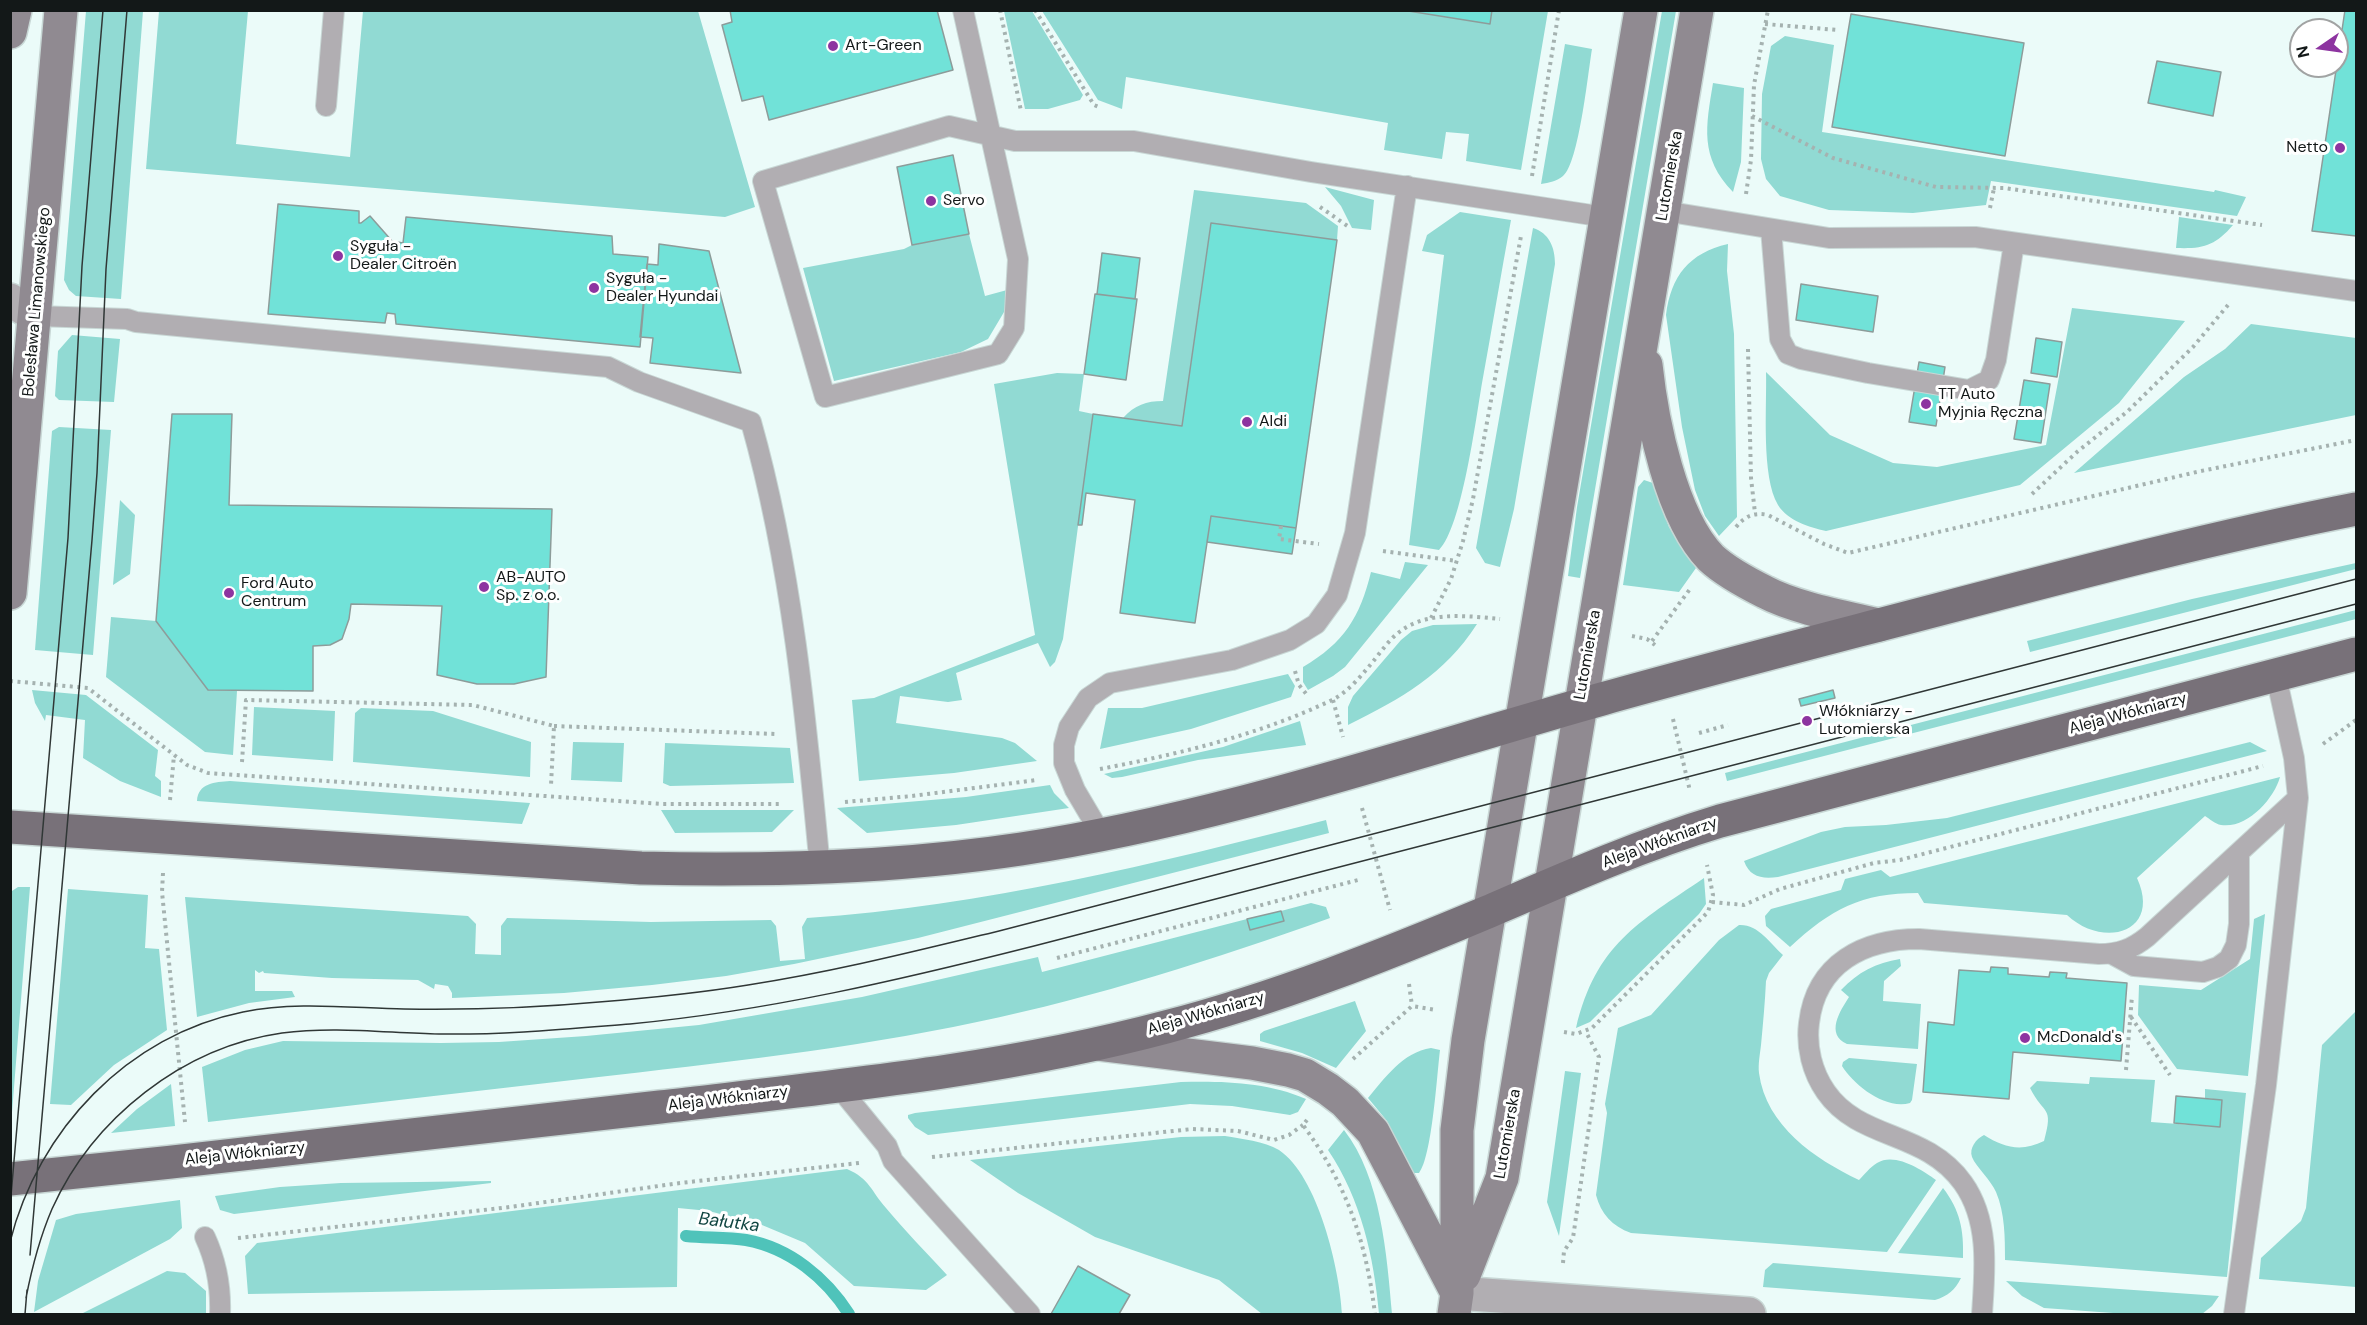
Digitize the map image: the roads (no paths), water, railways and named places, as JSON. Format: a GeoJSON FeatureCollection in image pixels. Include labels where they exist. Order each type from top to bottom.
{"type":"FeatureCollection","features":[{"type":"Feature","properties":{"kind":"main road"},"geometry":{"type":"LineString","coordinates":[[10,32],[15,10]]}},
{"type":"Feature","properties":{"kind":"main road","name":"Bolesława Limanowskiego"},"geometry":{"type":"LineString","coordinates":[[10,593],[23,308],[61,10]]}},
{"type":"Feature","properties":{"kind":"main road"},"geometry":{"type":"LineString","coordinates":[[1455,1304],[1457,1130],[1468,1040],[1641,10]]}},
{"type":"Feature","properties":{"kind":"main road","name":"Lutomierska"},"geometry":{"type":"LineString","coordinates":[[1455,1304],[1502,1178],[1697,10]]}},
{"type":"Feature","properties":{"kind":"main road"},"geometry":{"type":"LineString","coordinates":[[1643,334],[1647,374],[1663,453],[1681,510],[1702,547],[1723,567],[1767,593],[1813,609],[1879,625]]}},
{"type":"Feature","properties":{"kind":"main road"},"geometry":{"type":"LineString","coordinates":[[10,827],[641,868],[727,870],[820,868],[1021,849],[1142,826],[1352,772],[1580,705],[1879,625],[2128,560],[2356,509]]}},
{"type":"Feature","properties":{"kind":"main road","name":"Aleja Włókniarzy"},"geometry":{"type":"LineString","coordinates":[[10,1179],[838,1086],[1035,1056],[1096,1044],[1164,1028],[1242,1005],[1333,973],[1643,846],[1720,821],[2356,654]]}},
{"type":"Feature","properties":{"kind":"main road"},"geometry":{"type":"LineString","coordinates":[[1096,1044],[1252,1063],[1288,1070],[1305,1075],[1346,1102],[1373,1132],[1455,1304]]}},
{"type":"Feature","properties":{"kind":"street"},"geometry":{"type":"LineString","coordinates":[[1455,1304],[1749,1314]]}},
{"type":"Feature","properties":{"kind":"lane"},"geometry":{"type":"LineString","coordinates":[[326,106],[334,10]]}},
{"type":"Feature","properties":{"kind":"lane"},"geometry":{"type":"LineString","coordinates":[[963,10],[991,136],[1018,259],[1014,328],[998,354],[825,397],[763,181],[949,126],[991,136],[1015,141],[1134,141],[1311,172],[1605,217]]}},
{"type":"Feature","properties":{"kind":"lane"},"geometry":{"type":"LineString","coordinates":[[1101,834],[1068,775],[1064,763],[1064,745],[1069,727],[1088,698],[1110,683],[1232,660],[1290,640],[1316,624],[1337,595],[1355,533],[1407,186]]}},
{"type":"Feature","properties":{"kind":"lane"},"geometry":{"type":"LineString","coordinates":[[1664,211],[1829,238],[1952,236],[2014,243],[2356,291]]}},
{"type":"Feature","properties":{"kind":"lane"},"geometry":{"type":"LineString","coordinates":[[1771,229],[1780,339],[1788,354],[1801,359],[1868,373],[1969,390],[1989,380],[1996,360],[2014,243]]}},
{"type":"Feature","properties":{"kind":"lane"},"geometry":{"type":"LineString","coordinates":[[23,308],[136,322],[608,367],[639,382],[751,422],[783,562],[807,733],[820,868]]}},
{"type":"Feature","properties":{"kind":"lane"},"geometry":{"type":"LineString","coordinates":[[2234,1314],[2266,1085],[2298,798],[2294,758],[2276,676]]}},
{"type":"Feature","properties":{"kind":"lane"},"geometry":{"type":"LineString","coordinates":[[1983,1314],[1984,1244],[1981,1222],[1974,1202],[1951,1167],[1937,1155],[1858,1121],[1839,1108],[1815,1073],[1809,1054],[1808,1031],[1814,998],[1821,984],[1831,971],[1847,957],[1864,948],[1899,939],[2112,954],[2135,946],[2298,798]]}},
{"type":"Feature","properties":{"kind":"lane"},"geometry":{"type":"LineString","coordinates":[[2112,954],[2134,966],[2203,972],[2218,967],[2229,959],[2236,945],[2239,924],[2239,853]]}},
{"type":"Feature","properties":{"kind":"lane"},"geometry":{"type":"LineString","coordinates":[[838,1086],[887,1146],[893,1161],[1030,1314]]}},
{"type":"Feature","properties":{"kind":"lane"},"geometry":{"type":"LineString","coordinates":[[205,1237],[217,1272],[220,1314]]}},
{"type":"Feature","properties":{"kind":"waterway","name":"Bałutka"},"geometry":{"type":"LineString","coordinates":[[686,1236],[746,1240],[792,1257],[818,1277],[849,1314]]}},
{"type":"Feature","properties":{"kind":"tram line"},"geometry":{"type":"LineString","coordinates":[[10,1207],[68,538],[82,266],[103,10]]}},
{"type":"Feature","properties":{"kind":"tram line"},"geometry":{"type":"LineString","coordinates":[[30,1255],[92,540],[106,269],[127,10]]}},
{"type":"Feature","properties":{"kind":"tram line"},"geometry":{"type":"LineString","coordinates":[[10,1242],[23,1201],[42,1162],[66,1126],[94,1094],[126,1065],[162,1042],[201,1024],[243,1012],[303,1006],[404,1009],[526,1007],[655,997],[780,980],[999,931],[2356,579]]}},
{"type":"Feature","properties":{"kind":"tram line"},"geometry":{"type":"LineString","coordinates":[[26,1298],[37,1252],[52,1209],[70,1176],[91,1145],[145,1092],[177,1071],[210,1054],[245,1041],[282,1033],[321,1030],[463,1034],[630,1024],[732,1011],[833,993],[1034,946],[2356,604]]}},
{"type":"Feature","properties":{"kind":"tram line"},"geometry":{"type":"LineString","coordinates":[[25,1314],[27,1290]]}},
{"type":"Feature","properties":{"kind":"place","name":"Art-Green"},"geometry":{"type":"Point","coordinates":[833,46]}},
{"type":"Feature","properties":{"kind":"place","name":"Netto"},"geometry":{"type":"Point","coordinates":[2340,148]}},
{"type":"Feature","properties":{"kind":"place","name":"Servo"},"geometry":{"type":"Point","coordinates":[931,201]}},
{"type":"Feature","properties":{"kind":"place","name":"Syguła - Dealer Citroën"},"geometry":{"type":"Point","coordinates":[338,256]}},
{"type":"Feature","properties":{"kind":"place","name":"Syguła - Dealer Hyundai"},"geometry":{"type":"Point","coordinates":[594,288]}},
{"type":"Feature","properties":{"kind":"place","name":"TT Auto Myjnia Ręczna"},"geometry":{"type":"Point","coordinates":[1926,404]}},
{"type":"Feature","properties":{"kind":"place","name":"Aldi"},"geometry":{"type":"Point","coordinates":[1247,422]}},
{"type":"Feature","properties":{"kind":"place","name":"AB-AUTO Sp. z o.o."},"geometry":{"type":"Point","coordinates":[484,587]}},
{"type":"Feature","properties":{"kind":"place","name":"Ford Auto Centrum"},"geometry":{"type":"Point","coordinates":[229,593]}},
{"type":"Feature","properties":{"kind":"place","name":"Włókniarzy - Lutomierska"},"geometry":{"type":"Point","coordinates":[1807,721]}},
{"type":"Feature","properties":{"kind":"place","name":"McDonald's"},"geometry":{"type":"Point","coordinates":[2025,1038]}}]}
